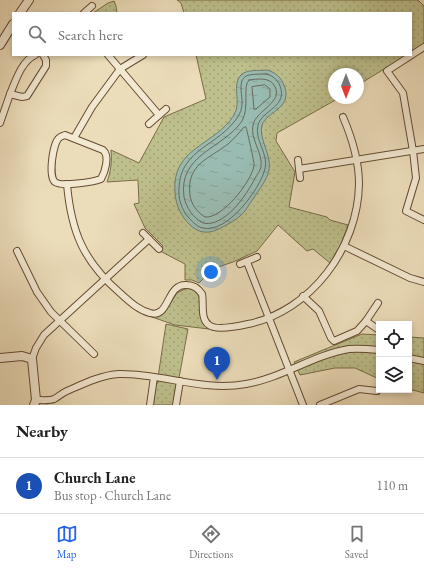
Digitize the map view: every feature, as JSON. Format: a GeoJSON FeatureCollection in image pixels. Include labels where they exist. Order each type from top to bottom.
{"type":"FeatureCollection","features":[{"type":"Feature","properties":{"kind":"street"},"geometry":{"type":"LineString","coordinates":[[21,12],[29,0]]}},
{"type":"Feature","properties":{"kind":"street"},"geometry":{"type":"LineString","coordinates":[[85,12],[92,6]]}},
{"type":"Feature","properties":{"kind":"street"},"geometry":{"type":"LineString","coordinates":[[0,45],[12,26]]}},
{"type":"Feature","properties":{"kind":"street"},"geometry":{"type":"LineString","coordinates":[[412,55],[424,47]]}},
{"type":"Feature","properties":{"kind":"street"},"geometry":{"type":"LineString","coordinates":[[0,123],[19,72],[29,58],[33,56]]}},
{"type":"Feature","properties":{"kind":"street"},"geometry":{"type":"LineString","coordinates":[[10,94],[22,97],[27,96],[46,66],[46,60],[43,56]]}},
{"type":"Feature","properties":{"kind":"street"},"geometry":{"type":"LineString","coordinates":[[109,56],[159,114]]}},
{"type":"Feature","properties":{"kind":"street"},"geometry":{"type":"LineString","coordinates":[[74,138],[92,106],[120,69],[141,56]]}},
{"type":"Feature","properties":{"kind":"street"},"geometry":{"type":"LineString","coordinates":[[410,56],[387,71],[403,92],[413,151],[416,178],[406,211],[424,220]]}},
{"type":"Feature","properties":{"kind":"street"},"geometry":{"type":"LineString","coordinates":[[149,124],[166,109]]}},
{"type":"Feature","properties":{"kind":"street"},"geometry":{"type":"LineString","coordinates":[[67,184],[72,223],[91,263],[105,280],[140,309],[152,314],[158,312],[164,309],[173,291],[183,284],[192,285],[202,294],[204,319],[210,326],[217,328],[238,326],[256,322],[279,313],[303,296],[318,283],[332,266],[344,246],[354,220],[359,184],[357,160],[353,140],[343,117]]}},
{"type":"Feature","properties":{"kind":"street"},"geometry":{"type":"LineString","coordinates":[[65,136],[74,138],[102,150],[105,153],[104,174],[101,179],[94,182],[67,184],[57,183],[54,181],[51,171],[55,145],[59,138],[65,136]]}},
{"type":"Feature","properties":{"kind":"street"},"geometry":{"type":"LineString","coordinates":[[299,169],[424,149]]}},
{"type":"Feature","properties":{"kind":"street"},"geometry":{"type":"LineString","coordinates":[[298,160],[300,178]]}},
{"type":"Feature","properties":{"kind":"street"},"geometry":{"type":"LineString","coordinates":[[143,233],[160,249]]}},
{"type":"Feature","properties":{"kind":"street"},"geometry":{"type":"LineString","coordinates":[[149,239],[44,335],[36,348],[32,359],[35,402],[54,399],[82,384],[98,378],[118,374],[222,386],[244,385],[274,377],[336,352],[362,348],[376,350]]}},
{"type":"Feature","properties":{"kind":"street"},"geometry":{"type":"LineString","coordinates":[[344,246],[410,278],[424,282]]}},
{"type":"Feature","properties":{"kind":"street"},"geometry":{"type":"LineString","coordinates":[[16,251],[37,292],[59,321],[94,354]]}},
{"type":"Feature","properties":{"kind":"street"},"geometry":{"type":"LineString","coordinates":[[257,257],[244,263],[303,405]]}},
{"type":"Feature","properties":{"kind":"street"},"geometry":{"type":"LineString","coordinates":[[303,296],[319,310],[331,338],[334,341],[358,331],[378,304]]}},
{"type":"Feature","properties":{"kind":"street"},"geometry":{"type":"LineString","coordinates":[[366,321],[376,328]]}},
{"type":"Feature","properties":{"kind":"street"},"geometry":{"type":"LineString","coordinates":[[0,358],[22,356],[32,359]]}},
{"type":"Feature","properties":{"kind":"street"},"geometry":{"type":"LineString","coordinates":[[412,359],[424,362]]}},
{"type":"Feature","properties":{"kind":"street"},"geometry":{"type":"LineString","coordinates":[[150,405],[154,377]]}},
{"type":"Feature","properties":{"kind":"street"},"geometry":{"type":"LineString","coordinates":[[176,405],[180,381]]}},
{"type":"Feature","properties":{"kind":"street"},"geometry":{"type":"LineString","coordinates":[[320,405],[359,388],[376,391]]}},
{"type":"Feature","properties":{"kind":"green space"},"geometry":{"type":"Polygon","coordinates":[[[177,0],[418,0],[424,6],[424,45],[412,52],[412,12],[184,12],[181,3],[177,0]]]}},
{"type":"Feature","properties":{"kind":"green space"},"geometry":{"type":"Polygon","coordinates":[[[114,1],[117,12],[94,12],[108,3],[114,1]]]}},
{"type":"Feature","properties":{"kind":"green space"},"geometry":{"type":"Polygon","coordinates":[[[196,56],[405,56],[364,81],[364,68],[328,68],[328,104],[277,133],[276,141],[295,172],[289,207],[327,217],[330,220],[348,225],[341,244],[330,263],[313,249],[307,251],[278,225],[257,251],[233,262],[206,271],[206,276],[199,283],[192,280],[185,280],[185,264],[160,251],[163,246],[145,228],[134,204],[139,203],[138,180],[107,182],[111,166],[111,150],[139,163],[164,117],[206,99],[196,56]]]}},
{"type":"Feature","properties":{"kind":"green space"},"geometry":{"type":"Polygon","coordinates":[[[187,288],[194,291],[198,295],[202,318],[204,324],[209,329],[175,325],[152,317],[164,313],[177,293],[187,288]]]}},
{"type":"Feature","properties":{"kind":"green space"},"geometry":{"type":"Polygon","coordinates":[[[166,324],[188,329],[174,405],[152,405],[153,386],[157,384],[166,324]]]}},
{"type":"Feature","properties":{"kind":"green space"},"geometry":{"type":"Polygon","coordinates":[[[362,334],[376,335],[376,378],[355,368],[335,368],[300,375],[294,362],[362,334]]]}},
{"type":"Feature","properties":{"kind":"green space"},"geometry":{"type":"Polygon","coordinates":[[[412,337],[424,338],[424,393],[412,390],[412,337]]]}},
{"type":"Feature","properties":{"kind":"water"},"geometry":{"type":"Polygon","coordinates":[[[267,70],[280,78],[286,91],[286,98],[279,108],[265,120],[262,125],[262,135],[269,158],[269,170],[266,177],[246,210],[239,217],[214,231],[204,232],[195,229],[187,222],[176,202],[176,178],[180,166],[187,156],[216,134],[234,115],[237,105],[236,89],[238,79],[241,75],[250,71],[267,70]]]}},
{"type":"Feature","properties":{"kind":"place","name":"Church Lane"},"geometry":{"type":"Point","coordinates":[217,380]}}]}
